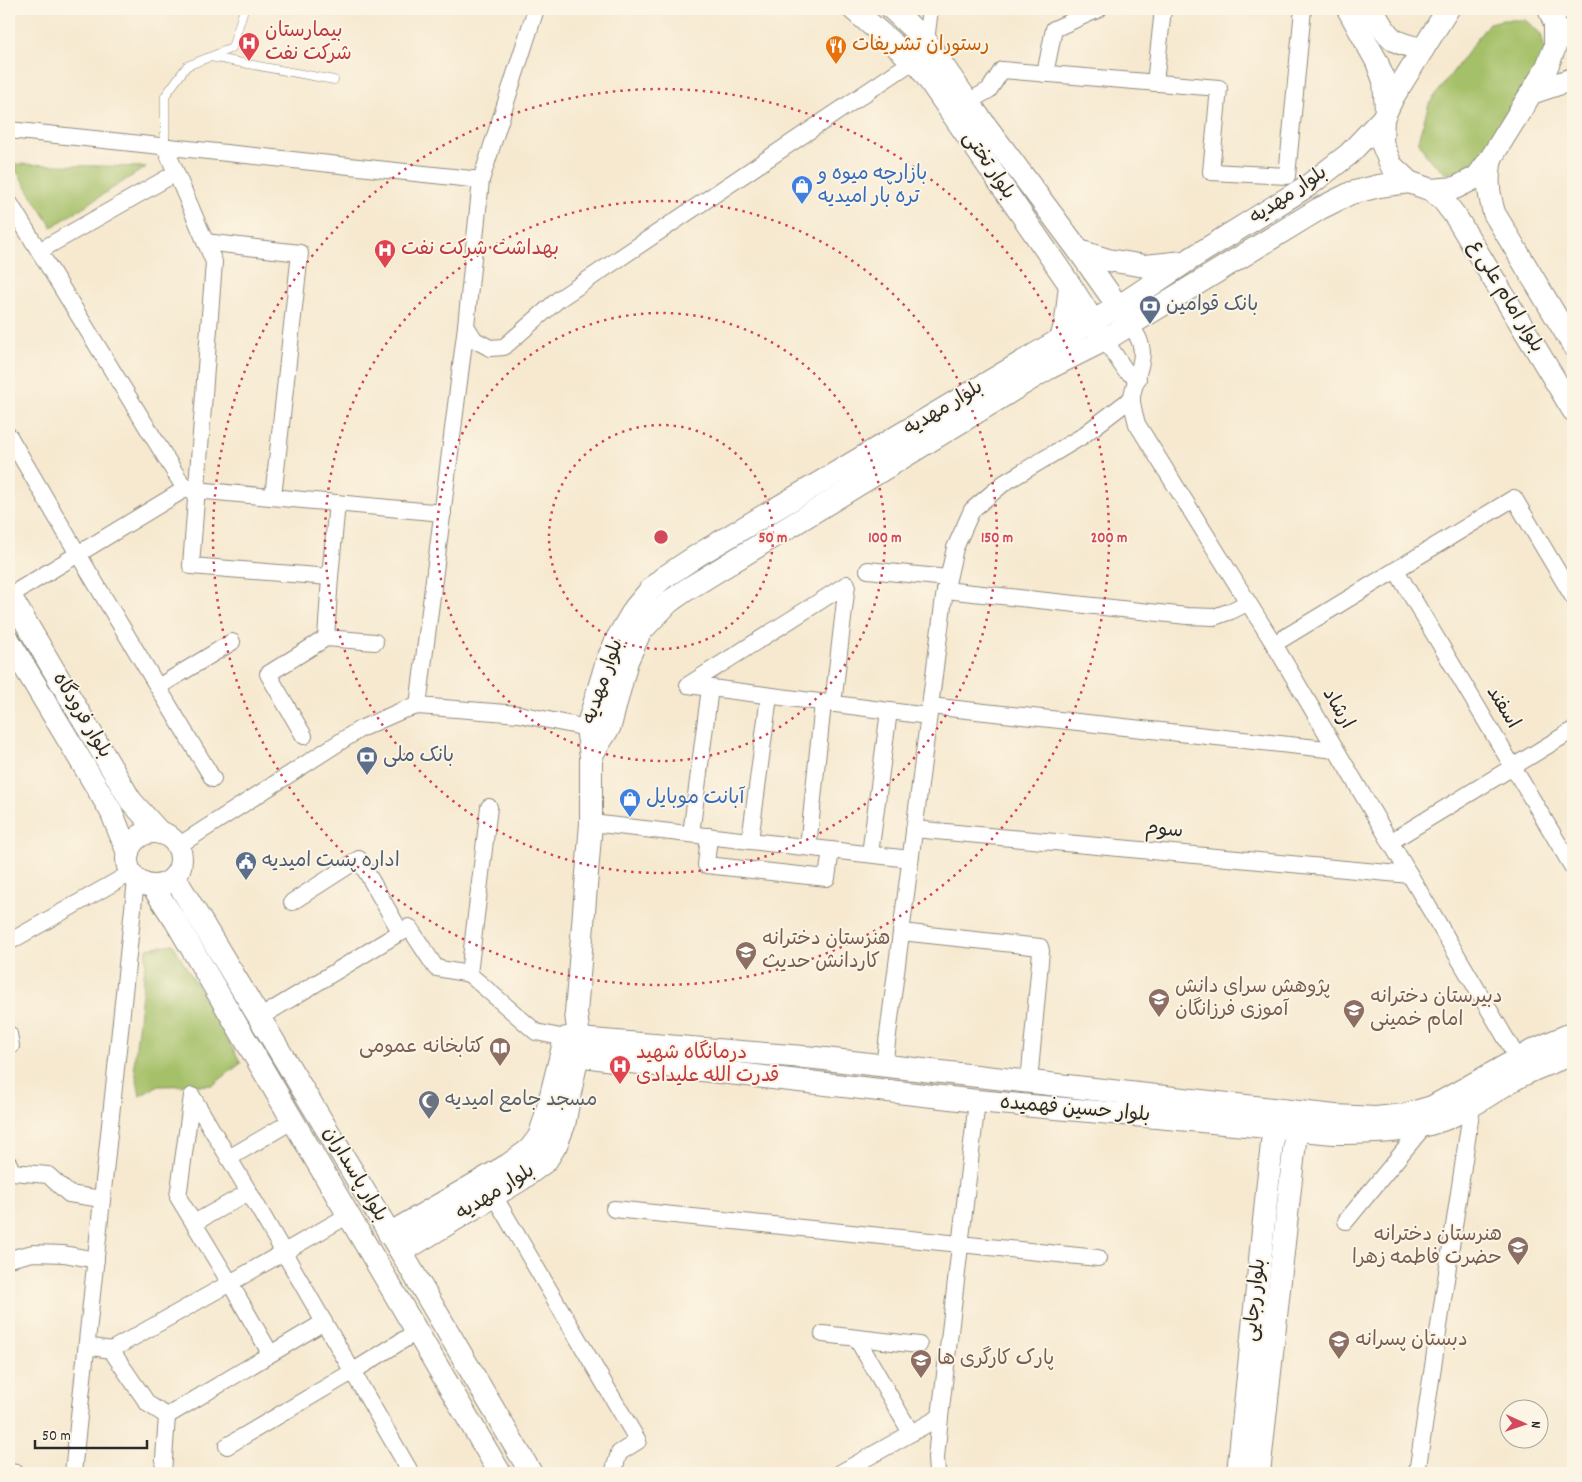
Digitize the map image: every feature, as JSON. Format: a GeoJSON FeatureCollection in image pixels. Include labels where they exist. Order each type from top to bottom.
{"type":"FeatureCollection","features":[{"type":"Feature","properties":{"kind":"street"},"geometry":{"type":"LineString","coordinates":[[418,706],[466,326],[481,180],[536,9]]}},
{"type":"Feature","properties":{"kind":"street","name":"بلوار تختی"},"geometry":{"type":"LineString","coordinates":[[853,9],[920,67],[1070,285],[1105,340]]}},
{"type":"Feature","properties":{"kind":"street","name":"بلوار تختی"},"geometry":{"type":"LineString","coordinates":[[892,9],[926,41],[968,102],[1079,251],[1124,316]]}},
{"type":"Feature","properties":{"kind":"street"},"geometry":{"type":"LineString","coordinates":[[462,358],[490,348],[504,346],[559,299],[913,61],[926,41],[930,9]]}},
{"type":"Feature","properties":{"kind":"street"},"geometry":{"type":"LineString","coordinates":[[1045,74],[1054,29],[1099,9]]}},
{"type":"Feature","properties":{"kind":"street"},"geometry":{"type":"LineString","coordinates":[[1155,83],[1163,9]]}},
{"type":"Feature","properties":{"kind":"street"},"geometry":{"type":"LineString","coordinates":[[968,102],[990,90],[1002,70],[1219,88],[1211,172],[1287,176],[1303,9]]}},
{"type":"Feature","properties":{"kind":"street"},"geometry":{"type":"LineString","coordinates":[[1348,9],[1377,62],[1384,81],[1382,143],[1391,165],[1409,182],[1431,190],[1455,188],[1476,177],[1491,158],[1546,68],[1555,47],[1555,24],[1549,9]]}},
{"type":"Feature","properties":{"kind":"street"},"geometry":{"type":"LineString","coordinates":[[1372,9],[1387,35],[1394,41],[1406,46],[1423,49]]}},
{"type":"Feature","properties":{"kind":"street","name":"بلوار مهدیه"},"geometry":{"type":"LineString","coordinates":[[591,756],[610,726],[628,661],[640,632],[669,602],[1047,369],[1105,340],[1124,316],[1187,261],[1309,185],[1349,154],[1384,114],[1448,9]]}},
{"type":"Feature","properties":{"kind":"street"},"geometry":{"type":"LineString","coordinates":[[1377,62],[1385,67],[1392,66],[1396,53],[1394,41]]}},
{"type":"Feature","properties":{"kind":"street"},"geometry":{"type":"LineString","coordinates":[[1531,93],[1573,79]]}},
{"type":"Feature","properties":{"kind":"street"},"geometry":{"type":"LineString","coordinates":[[9,130],[481,180]]}},
{"type":"Feature","properties":{"kind":"street"},"geometry":{"type":"LineString","coordinates":[[165,146],[214,262],[190,490],[191,566],[330,577]]}},
{"type":"Feature","properties":{"kind":"street","name":"بلوار امام علی ع"},"geometry":{"type":"LineString","coordinates":[[1491,158],[1487,178],[1494,213],[1573,345]]}},
{"type":"Feature","properties":{"kind":"street"},"geometry":{"type":"LineString","coordinates":[[39,252],[176,173]]}},
{"type":"Feature","properties":{"kind":"street","name":"بلوار مهدیه"},"geometry":{"type":"LineString","coordinates":[[395,1243],[494,1196],[522,1179],[546,1161],[556,1145],[564,1125],[576,1013],[591,823],[591,756],[587,728],[607,661],[618,637],[635,608],[651,590],[663,578],[698,555],[1093,320],[1124,316],[1350,193],[1378,186],[1409,182]]}},
{"type":"Feature","properties":{"kind":"street","name":"بلوار امام علی ع"},"geometry":{"type":"LineString","coordinates":[[1431,190],[1443,200],[1456,217],[1573,410]]}},
{"type":"Feature","properties":{"kind":"street"},"geometry":{"type":"LineString","coordinates":[[9,202],[190,490]]}},
{"type":"Feature","properties":{"kind":"street"},"geometry":{"type":"LineString","coordinates":[[205,242],[300,253],[273,497]]}},
{"type":"Feature","properties":{"kind":"street"},"geometry":{"type":"LineString","coordinates":[[1079,251],[1108,260],[1146,266],[1187,261]]}},
{"type":"Feature","properties":{"kind":"street"},"geometry":{"type":"LineString","coordinates":[[1061,338],[1066,321],[1070,285]]}},
{"type":"Feature","properties":{"kind":"street","name":"ارشاد"},"geometry":{"type":"LineString","coordinates":[[1124,316],[1139,335],[1142,345],[1138,379],[1132,398],[1137,424],[1274,644],[1518,1059]]}},
{"type":"Feature","properties":{"kind":"street"},"geometry":{"type":"LineString","coordinates":[[466,326],[475,340],[490,348]]}},
{"type":"Feature","properties":{"kind":"street"},"geometry":{"type":"LineString","coordinates":[[1105,340],[1125,370],[1138,379]]}},
{"type":"Feature","properties":{"kind":"street"},"geometry":{"type":"LineString","coordinates":[[884,1066],[929,711],[947,584],[955,548],[972,510],[1004,482],[1080,437],[1132,398]]}},
{"type":"Feature","properties":{"kind":"street"},"geometry":{"type":"LineString","coordinates":[[9,436],[213,779]]}},
{"type":"Feature","properties":{"kind":"street"},"geometry":{"type":"LineString","coordinates":[[9,595],[190,490],[443,513]]}},
{"type":"Feature","properties":{"kind":"street"},"geometry":{"type":"LineString","coordinates":[[1274,644],[1514,498],[1573,597]]}},
{"type":"Feature","properties":{"kind":"street"},"geometry":{"type":"LineString","coordinates":[[326,638],[338,503]]}},
{"type":"Feature","properties":{"kind":"street"},"geometry":{"type":"LineString","coordinates":[[868,570],[947,584],[1187,616],[1214,617],[1247,603]]}},
{"type":"Feature","properties":{"kind":"street","name":"اسفند"},"geometry":{"type":"LineString","coordinates":[[1396,570],[1573,868]]}},
{"type":"Feature","properties":{"kind":"street"},"geometry":{"type":"LineString","coordinates":[[808,847],[828,703],[847,584],[688,685],[769,696],[828,703],[889,711],[929,711],[1336,750]]}},
{"type":"Feature","properties":{"kind":"street","name":"بلوار فرودگاه"},"geometry":{"type":"LineString","coordinates":[[9,595],[131,801],[169,839]]}},
{"type":"Feature","properties":{"kind":"street"},"geometry":{"type":"LineString","coordinates":[[304,736],[268,674],[326,638],[375,642]]}},
{"type":"Feature","properties":{"kind":"street","name":"بلوار فرودگاه"},"geometry":{"type":"LineString","coordinates":[[9,641],[111,811],[137,873]]}},
{"type":"Feature","properties":{"kind":"street"},"geometry":{"type":"LineString","coordinates":[[158,686],[232,642]]}},
{"type":"Feature","properties":{"kind":"street"},"geometry":{"type":"LineString","coordinates":[[691,834],[710,688]]}},
{"type":"Feature","properties":{"kind":"street"},"geometry":{"type":"LineString","coordinates":[[750,841],[769,696]]}},
{"type":"Feature","properties":{"kind":"street"},"geometry":{"type":"LineString","coordinates":[[169,839],[360,729],[403,710],[418,706],[519,714],[587,728]]}},
{"type":"Feature","properties":{"kind":"street"},"geometry":{"type":"LineString","coordinates":[[870,854],[889,711]]}},
{"type":"Feature","properties":{"kind":"street"},"geometry":{"type":"LineString","coordinates":[[1390,842],[1573,730]]}},
{"type":"Feature","properties":{"kind":"street"},"geometry":{"type":"LineString","coordinates":[[469,974],[489,807]]}},
{"type":"Feature","properties":{"kind":"street"},"geometry":{"type":"LineString","coordinates":[[591,823],[910,859]]}},
{"type":"Feature","properties":{"kind":"street","name":"سوم"},"geometry":{"type":"LineString","coordinates":[[914,829],[1410,875]]}},
{"type":"Feature","properties":{"kind":"street"},"geometry":{"type":"LineString","coordinates":[[73,1473],[137,873],[131,845],[144,834],[152,832],[169,839],[181,854],[179,870],[168,883],[161,886],[137,873]]}},
{"type":"Feature","properties":{"kind":"street"},"geometry":{"type":"LineString","coordinates":[[709,836],[706,866],[827,878],[830,850]]}},
{"type":"Feature","properties":{"kind":"street"},"geometry":{"type":"LineString","coordinates":[[292,902],[359,859],[400,933]]}},
{"type":"Feature","properties":{"kind":"street"},"geometry":{"type":"LineString","coordinates":[[9,942],[137,873]]}},
{"type":"Feature","properties":{"kind":"street","name":"بلوار پاسداران"},"geometry":{"type":"LineString","coordinates":[[137,873],[180,929],[416,1332],[493,1471]]}},
{"type":"Feature","properties":{"kind":"street","name":"بلوار پاسداران"},"geometry":{"type":"LineString","coordinates":[[174,878],[395,1243],[531,1473]]}},
{"type":"Feature","properties":{"kind":"street"},"geometry":{"type":"LineString","coordinates":[[259,1018],[409,927],[436,968],[469,974],[536,1032],[571,1046]]}},
{"type":"Feature","properties":{"kind":"street"},"geometry":{"type":"LineString","coordinates":[[901,932],[1040,946],[1029,1082]]}},
{"type":"Feature","properties":{"kind":"street","name":"بلوار حسین فهمیده"},"geometry":{"type":"LineString","coordinates":[[571,1046],[613,1060],[977,1101],[1286,1119],[1335,1116],[1376,1118],[1432,1107],[1534,1050],[1573,1033]]}},
{"type":"Feature","properties":{"kind":"street"},"geometry":{"type":"LineString","coordinates":[[9,1034],[11,1046],[9,1047]]}},
{"type":"Feature","properties":{"kind":"street","name":"بلوار مهدیه"},"geometry":{"type":"LineString","coordinates":[[395,1243],[529,1150],[539,1137],[571,1046]]}},
{"type":"Feature","properties":{"kind":"street","name":"بلوار حسین فهمیده"},"geometry":{"type":"LineString","coordinates":[[571,1046],[816,1058],[1029,1082],[1286,1119],[1334,1133],[1377,1133],[1408,1129],[1438,1122],[1472,1106],[1516,1079],[1573,1054]]}},
{"type":"Feature","properties":{"kind":"street"},"geometry":{"type":"LineString","coordinates":[[270,1353],[178,1197],[192,1096],[411,1473]]}},
{"type":"Feature","properties":{"kind":"street"},"geometry":{"type":"LineString","coordinates":[[937,1473],[936,1458],[940,1417],[977,1101]]}},
{"type":"Feature","properties":{"kind":"street"},"geometry":{"type":"LineString","coordinates":[[1417,1473],[1472,1106]]}},
{"type":"Feature","properties":{"kind":"street","name":"بلوار رجایی"},"geometry":{"type":"LineString","coordinates":[[1238,1473],[1286,1119]]}},
{"type":"Feature","properties":{"kind":"street","name":"بلوار رجایی"},"geometry":{"type":"LineString","coordinates":[[1259,1473],[1286,1119]]}},
{"type":"Feature","properties":{"kind":"street"},"geometry":{"type":"LineString","coordinates":[[228,1158],[292,1121]]}},
{"type":"Feature","properties":{"kind":"street"},"geometry":{"type":"LineString","coordinates":[[1346,1222],[1425,1125]]}},
{"type":"Feature","properties":{"kind":"street"},"geometry":{"type":"LineString","coordinates":[[9,1164],[12,1172],[48,1175],[69,1194],[102,1200]]}},
{"type":"Feature","properties":{"kind":"street"},"geometry":{"type":"LineString","coordinates":[[194,1223],[249,1192]]}},
{"type":"Feature","properties":{"kind":"street"},"geometry":{"type":"LineString","coordinates":[[494,1196],[638,1441],[619,1453],[616,1470]]}},
{"type":"Feature","properties":{"kind":"street"},"geometry":{"type":"LineString","coordinates":[[614,1209],[1098,1258]]}},
{"type":"Feature","properties":{"kind":"street"},"geometry":{"type":"LineString","coordinates":[[86,1346],[111,1350],[347,1216]]}},
{"type":"Feature","properties":{"kind":"street"},"geometry":{"type":"LineString","coordinates":[[9,1259],[32,1252],[64,1254],[96,1260]]}},
{"type":"Feature","properties":{"kind":"street"},"geometry":{"type":"LineString","coordinates":[[166,1416],[324,1322]]}},
{"type":"Feature","properties":{"kind":"street"},"geometry":{"type":"LineString","coordinates":[[227,1446],[416,1332]]}},
{"type":"Feature","properties":{"kind":"street"},"geometry":{"type":"LineString","coordinates":[[823,1334],[919,1345]]}},
{"type":"Feature","properties":{"kind":"street"},"geometry":{"type":"LineString","coordinates":[[857,1338],[911,1434]]}},
{"type":"Feature","properties":{"kind":"street"},"geometry":{"type":"LineString","coordinates":[[111,1350],[148,1404],[166,1416]]}},
{"type":"Feature","properties":{"kind":"street"},"geometry":{"type":"LineString","coordinates":[[163,1473],[166,1416]]}},
{"type":"Feature","properties":{"kind":"street"},"geometry":{"type":"LineString","coordinates":[[840,1473],[940,1417]]}},
{"type":"Feature","properties":{"kind":"street"},"geometry":{"type":"LineString","coordinates":[[9,1472],[16,1473]]}},
{"type":"Feature","properties":{"kind":"lane"},"geometry":{"type":"LineString","coordinates":[[165,146],[165,96],[187,66],[232,48],[244,9]]}},
{"type":"Feature","properties":{"kind":"lane"},"geometry":{"type":"LineString","coordinates":[[210,57],[334,80]]}},
{"type":"Feature","properties":{"kind":"green space"},"geometry":{"type":"Polygon","coordinates":[[[1503,20],[1525,20],[1541,34],[1547,58],[1477,171],[1445,173],[1427,157],[1418,140],[1429,104],[1489,23],[1503,20]]]}},
{"type":"Feature","properties":{"kind":"green space"},"geometry":{"type":"Polygon","coordinates":[[[12,164],[146,167],[52,227],[12,164]]]}},
{"type":"Feature","properties":{"kind":"green space"},"geometry":{"type":"Polygon","coordinates":[[[173,944],[241,1063],[213,1085],[157,1086],[140,1096],[134,1065],[147,948],[173,944]]]}},
{"type":"Feature","properties":{"kind":"place","name":"بیمارستان شرکت نفت"},"geometry":{"type":"Point","coordinates":[249,62]}},
{"type":"Feature","properties":{"kind":"place","name":"رستوران تشریفات"},"geometry":{"type":"Point","coordinates":[836,65]}},
{"type":"Feature","properties":{"kind":"place","name":"بازارچه میوه و تره بار امیدیه"},"geometry":{"type":"Point","coordinates":[802,205]}},
{"type":"Feature","properties":{"kind":"place","name":"بهداشت شرکت نفت"},"geometry":{"type":"Point","coordinates":[385,269]}},
{"type":"Feature","properties":{"kind":"place","name":"بانک قوامین"},"geometry":{"type":"Point","coordinates":[1150,325]}},
{"type":"Feature","properties":{"kind":"place","name":"بانک ملی"},"geometry":{"type":"Point","coordinates":[367,776]}},
{"type":"Feature","properties":{"kind":"place","name":"آبانت موبایل"},"geometry":{"type":"Point","coordinates":[630,818]}},
{"type":"Feature","properties":{"kind":"place","name":"اداره پست امیدیه"},"geometry":{"type":"Point","coordinates":[246,881]}},
{"type":"Feature","properties":{"kind":"place","name":"هنرستان دخترانه کاردانش حدیث"},"geometry":{"type":"Point","coordinates":[746,971]}},
{"type":"Feature","properties":{"kind":"place","name":"پژوهش سرای دانش آموزی فرزانگان"},"geometry":{"type":"Point","coordinates":[1159,1018]}},
{"type":"Feature","properties":{"kind":"place","name":"دبیرستان دخترانه امام خمینی"},"geometry":{"type":"Point","coordinates":[1354,1029]}},
{"type":"Feature","properties":{"kind":"place","name":"کتابخانه عمومی"},"geometry":{"type":"Point","coordinates":[500,1067]}},
{"type":"Feature","properties":{"kind":"place","name":"درمانگاه شهید قدرت الله علیدادی"},"geometry":{"type":"Point","coordinates":[620,1085]}},
{"type":"Feature","properties":{"kind":"place","name":"مسجد جامع امیدیه"},"geometry":{"type":"Point","coordinates":[429,1120]}},
{"type":"Feature","properties":{"kind":"place","name":"هنرستان دخترانه حضرت فاطمه زهرا"},"geometry":{"type":"Point","coordinates":[1518,1266]}},
{"type":"Feature","properties":{"kind":"place","name":"دبستان پسرانه"},"geometry":{"type":"Point","coordinates":[1339,1360]}},
{"type":"Feature","properties":{"kind":"place","name":"پارک کارگری ها"},"geometry":{"type":"Point","coordinates":[921,1379]}}]}
